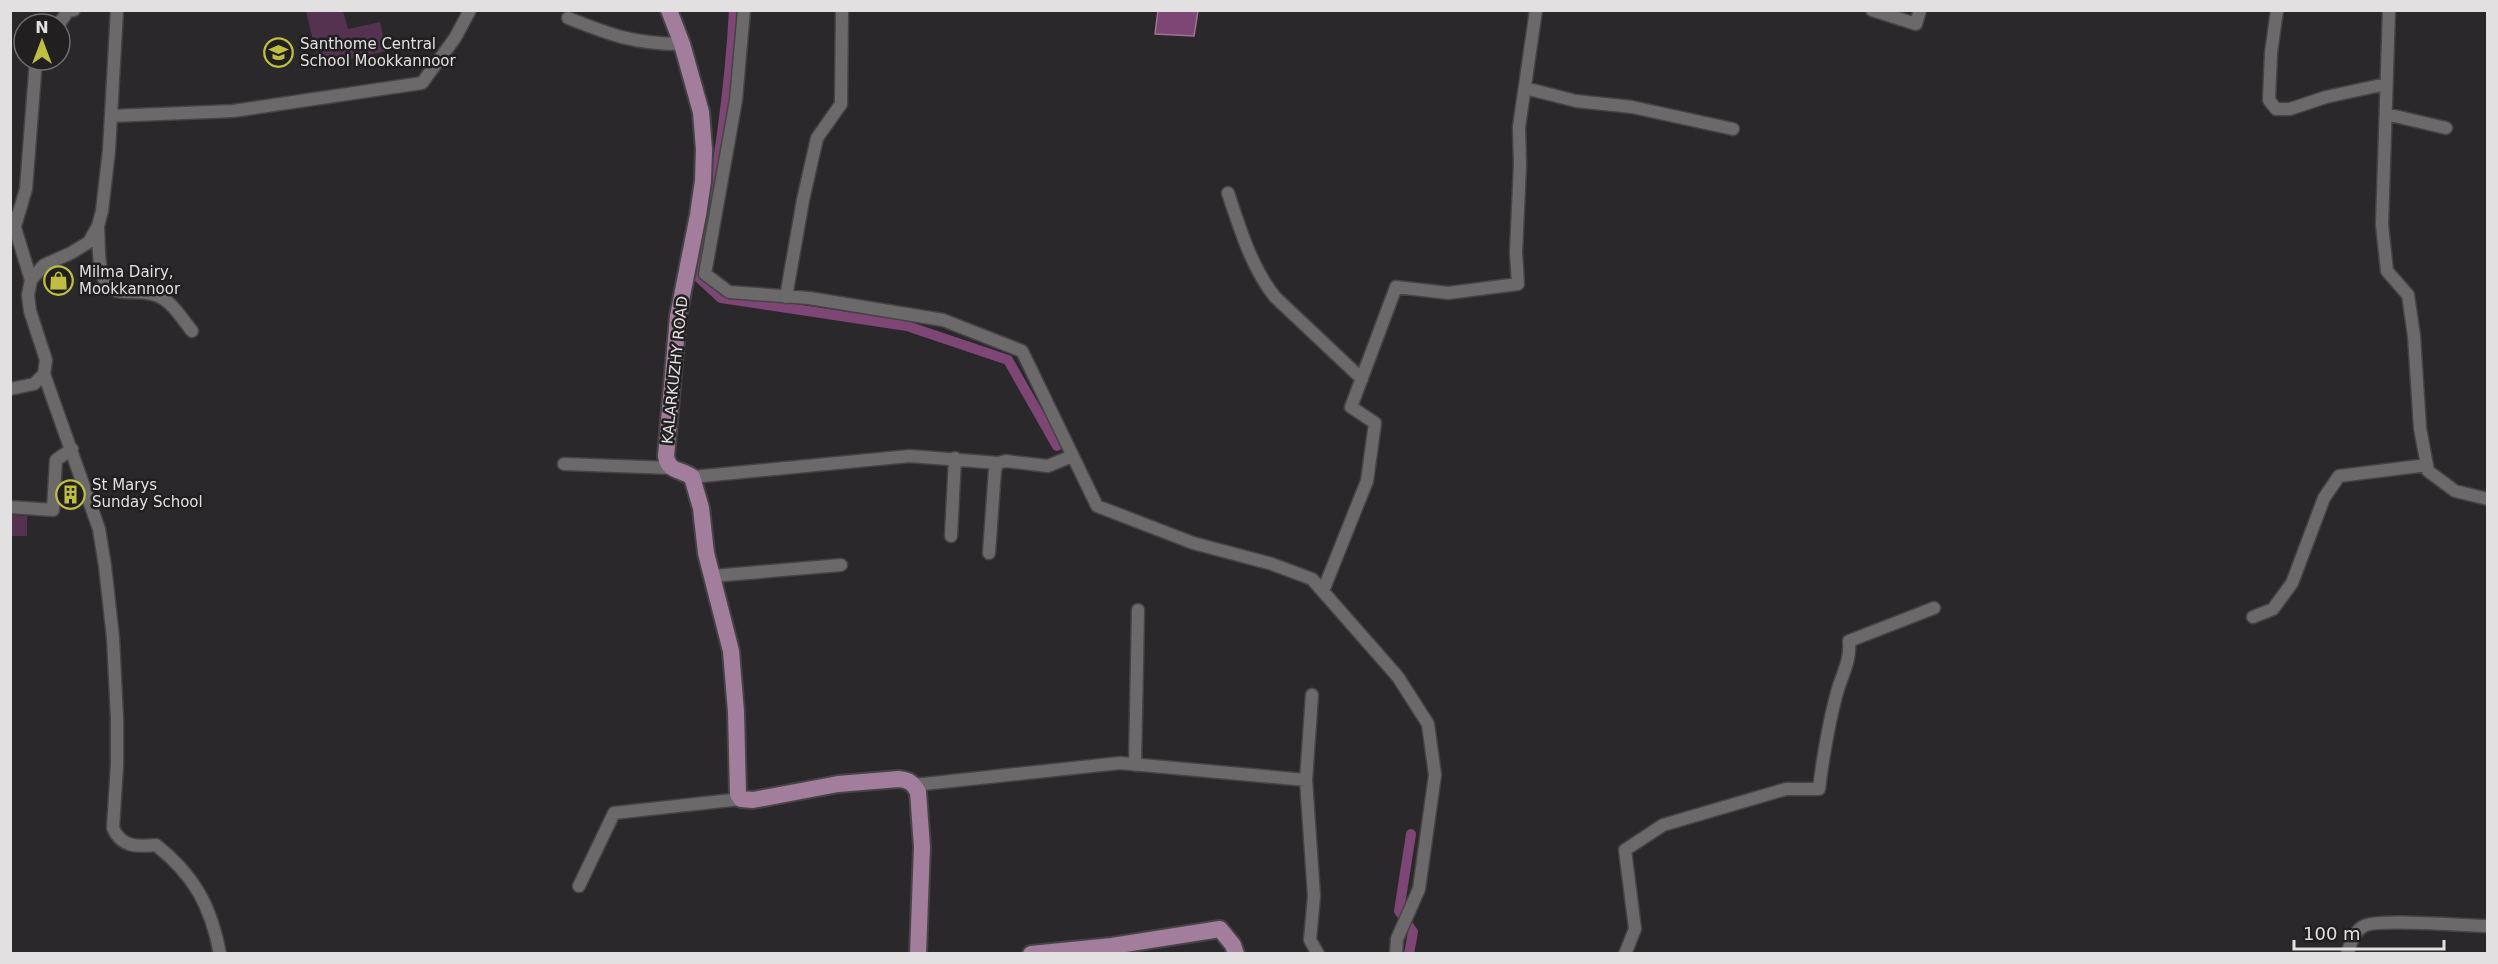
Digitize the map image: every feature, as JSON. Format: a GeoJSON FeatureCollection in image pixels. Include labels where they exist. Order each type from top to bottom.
{"type":"FeatureCollection","features":[{"type":"Feature","properties":{"kind":"main road","name":"KALARKUZHY ROAD"},"geometry":{"type":"LineString","coordinates":[[669,10],[682,44],[700,112],[704,149],[703,181],[698,215],[678,316],[666,456],[671,468]]}},
{"type":"Feature","properties":{"kind":"main road"},"geometry":{"type":"LineString","coordinates":[[671,468],[692,477],[701,508],[706,553],[731,651],[736,712],[736,788],[741,799],[753,800],[838,784],[899,778],[914,784],[918,792],[922,847],[918,954]]}},
{"type":"Feature","properties":{"kind":"main road"},"geometry":{"type":"LineString","coordinates":[[1031,954],[1112,946],[1220,929],[1233,945],[1236,954]]}},
{"type":"Feature","properties":{"kind":"street"},"geometry":{"type":"LineString","coordinates":[[117,10],[117,50],[103,202],[98,226],[102,276],[108,287],[116,291],[145,292],[162,298],[192,331]]}},
{"type":"Feature","properties":{"kind":"street"},"geometry":{"type":"LineString","coordinates":[[111,116],[233,111],[422,83],[455,38],[470,10]]}},
{"type":"Feature","properties":{"kind":"street"},"geometry":{"type":"LineString","coordinates":[[744,10],[736,100],[705,274],[729,292],[786,297],[943,320],[1022,351],[1097,506],[1193,543],[1272,564],[1312,579],[1398,677],[1428,724],[1436,775],[1419,889],[1397,939],[1396,954]]}},
{"type":"Feature","properties":{"kind":"street"},"geometry":{"type":"LineString","coordinates":[[786,297],[802,200],[817,138],[841,104],[842,10]]}},
{"type":"Feature","properties":{"kind":"street"},"geometry":{"type":"LineString","coordinates":[[1323,591],[1367,481],[1375,423],[1352,407],[1396,286],[1448,293],[1518,284],[1516,252],[1520,165],[1519,127],[1536,10]]}},
{"type":"Feature","properties":{"kind":"street"},"geometry":{"type":"LineString","coordinates":[[1872,10],[1916,24],[1920,10]]}},
{"type":"Feature","properties":{"kind":"street"},"geometry":{"type":"LineString","coordinates":[[2277,10],[2269,100],[2276,109],[2290,109],[2386,84]]}},
{"type":"Feature","properties":{"kind":"street"},"geometry":{"type":"LineString","coordinates":[[2389,10],[2382,225],[2387,272],[2408,295],[2414,336],[2420,428],[2428,471],[2455,491],[2487,499]]}},
{"type":"Feature","properties":{"kind":"street"},"geometry":{"type":"LineString","coordinates":[[568,18],[631,41],[682,44]]}},
{"type":"Feature","properties":{"kind":"street"},"geometry":{"type":"LineString","coordinates":[[15,226],[26,189],[35,72]]}},
{"type":"Feature","properties":{"kind":"street"},"geometry":{"type":"LineString","coordinates":[[1525,88],[1576,101],[1632,107],[1733,129]]}},
{"type":"Feature","properties":{"kind":"street"},"geometry":{"type":"LineString","coordinates":[[2386,114],[2446,128]]}},
{"type":"Feature","properties":{"kind":"street"},"geometry":{"type":"LineString","coordinates":[[1228,193],[1246,246],[1265,284],[1275,297],[1362,379]]}},
{"type":"Feature","properties":{"kind":"street"},"geometry":{"type":"LineString","coordinates":[[10,212],[31,280],[28,295],[30,311],[46,360],[44,374],[99,529],[110,601],[117,765],[113,828],[126,843],[135,847],[156,845],[174,860],[207,904],[215,927],[220,954]]}},
{"type":"Feature","properties":{"kind":"street"},"geometry":{"type":"LineString","coordinates":[[31,280],[44,265],[89,242],[98,226]]}},
{"type":"Feature","properties":{"kind":"street"},"geometry":{"type":"LineString","coordinates":[[10,389],[34,384],[44,374]]}},
{"type":"Feature","properties":{"kind":"street"},"geometry":{"type":"LineString","coordinates":[[10,507],[52,510],[56,460],[72,449]]}},
{"type":"Feature","properties":{"kind":"street"},"geometry":{"type":"LineString","coordinates":[[692,477],[910,456],[998,463],[1006,461],[1048,466],[1072,456]]}},
{"type":"Feature","properties":{"kind":"street"},"geometry":{"type":"LineString","coordinates":[[951,536],[955,458]]}},
{"type":"Feature","properties":{"kind":"street"},"geometry":{"type":"LineString","coordinates":[[988,553],[995,470],[998,463]]}},
{"type":"Feature","properties":{"kind":"street"},"geometry":{"type":"LineString","coordinates":[[564,464],[671,468]]}},
{"type":"Feature","properties":{"kind":"street"},"geometry":{"type":"LineString","coordinates":[[2253,617],[2273,609],[2292,583],[2324,498],[2339,476],[2427,465]]}},
{"type":"Feature","properties":{"kind":"street"},"geometry":{"type":"LineString","coordinates":[[713,576],[841,565]]}},
{"type":"Feature","properties":{"kind":"street"},"geometry":{"type":"LineString","coordinates":[[1625,954],[1635,929],[1625,850],[1664,825],[1702,812],[1786,789],[1819,789],[1824,747],[1837,693],[1850,655],[1849,641],[1934,608]]}},
{"type":"Feature","properties":{"kind":"street"},"geometry":{"type":"LineString","coordinates":[[1135,765],[1138,610]]}},
{"type":"Feature","properties":{"kind":"street"},"geometry":{"type":"LineString","coordinates":[[1312,695],[1306,780],[1314,896],[1310,939],[1318,954]]}},
{"type":"Feature","properties":{"kind":"street"},"geometry":{"type":"LineString","coordinates":[[914,784],[1120,763],[1306,780]]}},
{"type":"Feature","properties":{"kind":"street"},"geometry":{"type":"LineString","coordinates":[[579,886],[614,813],[741,799]]}},
{"type":"Feature","properties":{"kind":"street"},"geometry":{"type":"LineString","coordinates":[[2347,954],[2354,935],[2365,925],[2387,922],[2487,926]]}},
{"type":"Feature","properties":{"kind":"shaded area"},"geometry":{"type":"Polygon","coordinates":[[[1158,10],[1198,11],[1194,36],[1155,34],[1158,10]]]}},
{"type":"Feature","properties":{"kind":"shaded area"},"geometry":{"type":"Polygon","coordinates":[[[306,11],[343,11],[348,29],[380,22],[386,51],[319,66],[306,11]]]}},
{"type":"Feature","properties":{"kind":"shaded area"},"geometry":{"type":"Polygon","coordinates":[[[11,515],[27,516],[27,536],[11,536],[11,515]]]}},
{"type":"Feature","properties":{"kind":"waterway"},"geometry":{"type":"LineString","coordinates":[[734,10],[721,143],[696,275],[721,298],[907,326],[1008,360],[1057,446]]}},
{"type":"Feature","properties":{"kind":"waterway"},"geometry":{"type":"LineString","coordinates":[[1402,915],[1399,911],[1411,834]]}},
{"type":"Feature","properties":{"kind":"waterway"},"geometry":{"type":"LineString","coordinates":[[1408,925],[1413,932],[1409,954]]}},
{"type":"Feature","properties":{"kind":"place","name":"Santhome Central School Mookkannoor"},"geometry":{"type":"Point","coordinates":[279,53]}},
{"type":"Feature","properties":{"kind":"place","name":"Milma Dairy, Mookkannoor"},"geometry":{"type":"Point","coordinates":[58,281]}},
{"type":"Feature","properties":{"kind":"place","name":"St Marys Sunday School"},"geometry":{"type":"Point","coordinates":[71,494]}}]}
